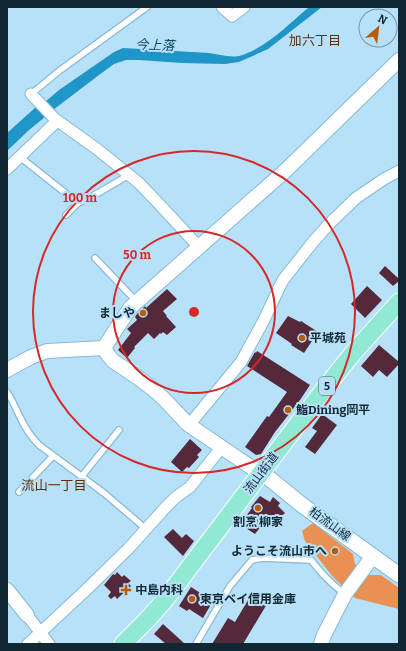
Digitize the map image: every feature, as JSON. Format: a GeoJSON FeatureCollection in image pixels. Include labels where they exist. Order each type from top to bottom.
{"type":"FeatureCollection","features":[{"type":"Feature","properties":{"kind":"main road","name":"流山街道"},"geometry":{"type":"LineString","coordinates":[[123,644],[164,601],[304,415],[349,359],[399,302]]}},
{"type":"Feature","properties":{"kind":"main road","name":"柏流山線"},"geometry":{"type":"LineString","coordinates":[[261,474],[399,575]]}},
{"type":"Feature","properties":{"kind":"street"},"geometry":{"type":"LineString","coordinates":[[222,7],[232,16],[244,7]]}},
{"type":"Feature","properties":{"kind":"street"},"geometry":{"type":"LineString","coordinates":[[104,348],[131,307],[284,172],[399,60]]}},
{"type":"Feature","properties":{"kind":"street"},"geometry":{"type":"LineString","coordinates":[[34,98],[56,120],[97,149],[129,175],[150,194],[199,247]]}},
{"type":"Feature","properties":{"kind":"street"},"geometry":{"type":"LineString","coordinates":[[7,169],[56,120]]}},
{"type":"Feature","properties":{"kind":"street"},"geometry":{"type":"LineString","coordinates":[[189,425],[241,362],[260,328],[283,280],[313,242],[356,198],[384,179],[399,171]]}},
{"type":"Feature","properties":{"kind":"street"},"geometry":{"type":"LineString","coordinates":[[104,348],[113,361],[154,390],[189,425],[261,474]]}},
{"type":"Feature","properties":{"kind":"street"},"geometry":{"type":"LineString","coordinates":[[7,370],[31,357],[47,351],[104,348]]}},
{"type":"Feature","properties":{"kind":"street"},"geometry":{"type":"LineString","coordinates":[[28,644],[129,548],[164,508],[176,497],[190,488],[221,448]]}},
{"type":"Feature","properties":{"kind":"street"},"geometry":{"type":"LineString","coordinates":[[321,644],[345,594],[373,556]]}},
{"type":"Feature","properties":{"kind":"street"},"geometry":{"type":"LineString","coordinates":[[7,590],[28,615],[49,644]]}},
{"type":"Feature","properties":{"kind":"lane"},"geometry":{"type":"LineString","coordinates":[[34,98],[59,72],[147,7]]}},
{"type":"Feature","properties":{"kind":"lane"},"geometry":{"type":"LineString","coordinates":[[20,157],[78,203]]}},
{"type":"Feature","properties":{"kind":"lane"},"geometry":{"type":"LineString","coordinates":[[66,215],[78,203],[129,175]]}},
{"type":"Feature","properties":{"kind":"lane"},"geometry":{"type":"LineString","coordinates":[[95,258],[137,302]]}},
{"type":"Feature","properties":{"kind":"lane"},"geometry":{"type":"LineString","coordinates":[[7,392],[11,397],[20,417],[39,446],[104,493],[146,529]]}},
{"type":"Feature","properties":{"kind":"lane"},"geometry":{"type":"LineString","coordinates":[[82,476],[119,430]]}},
{"type":"Feature","properties":{"kind":"lane"},"geometry":{"type":"LineString","coordinates":[[19,492],[53,456]]}},
{"type":"Feature","properties":{"kind":"lane"},"geometry":{"type":"LineString","coordinates":[[196,644],[230,586],[252,560],[262,558],[311,560],[333,586],[345,594]]}},
{"type":"Feature","properties":{"kind":"shaded area"},"geometry":{"type":"Polygon","coordinates":[[[313,523],[353,554],[355,564],[370,575],[381,575],[399,588],[399,609],[355,598],[333,577],[305,541],[302,531],[313,523]]]}},
{"type":"Feature","properties":{"kind":"water"},"geometry":{"type":"Polygon","coordinates":[[[309,7],[322,7],[268,49],[239,62],[225,64],[126,60],[114,64],[53,110],[45,102],[59,90],[114,52],[123,48],[209,53],[231,57],[239,56],[249,53],[267,42],[309,7]]]}},
{"type":"Feature","properties":{"kind":"water"},"geometry":{"type":"Polygon","coordinates":[[[36,107],[45,117],[7,151],[7,133],[36,107]]]}},
{"type":"Feature","properties":{"kind":"building"},"geometry":{"type":"Polygon","coordinates":[[[385,266],[399,279],[399,281],[393,286],[379,273],[385,266]]]}},
{"type":"Feature","properties":{"kind":"building"},"geometry":{"type":"Polygon","coordinates":[[[367,286],[382,300],[365,318],[351,304],[367,286]]]}},
{"type":"Feature","properties":{"kind":"building"},"geometry":{"type":"Polygon","coordinates":[[[167,289],[177,299],[163,311],[176,327],[167,335],[163,332],[154,339],[148,333],[134,347],[135,348],[127,358],[118,350],[131,333],[127,329],[137,320],[135,317],[145,306],[146,308],[167,289]]]}},
{"type":"Feature","properties":{"kind":"building"},"geometry":{"type":"Polygon","coordinates":[[[288,316],[300,322],[301,321],[318,332],[304,353],[276,333],[288,316]]]}},
{"type":"Feature","properties":{"kind":"building"},"geometry":{"type":"Polygon","coordinates":[[[379,345],[399,362],[399,364],[387,377],[379,370],[373,377],[361,366],[379,345]]]}},
{"type":"Feature","properties":{"kind":"building"},"geometry":{"type":"Polygon","coordinates":[[[257,351],[310,385],[275,432],[261,454],[256,455],[245,447],[267,416],[269,417],[287,392],[247,366],[257,351]]]}},
{"type":"Feature","properties":{"kind":"building"},"geometry":{"type":"Polygon","coordinates":[[[322,414],[337,425],[315,454],[305,447],[317,431],[312,428],[322,414]]]}},
{"type":"Feature","properties":{"kind":"building"},"geometry":{"type":"Polygon","coordinates":[[[190,439],[202,450],[197,455],[199,457],[189,468],[187,467],[182,472],[171,462],[190,439]]]}},
{"type":"Feature","properties":{"kind":"building"},"geometry":{"type":"Polygon","coordinates":[[[260,496],[270,502],[273,497],[280,503],[278,506],[285,513],[274,523],[268,517],[255,534],[241,525],[252,508],[251,507],[260,496]]]}},
{"type":"Feature","properties":{"kind":"building"},"geometry":{"type":"Polygon","coordinates":[[[173,529],[182,538],[186,534],[194,541],[183,556],[164,537],[173,529]]]}},
{"type":"Feature","properties":{"kind":"building"},"geometry":{"type":"Polygon","coordinates":[[[117,572],[122,577],[124,575],[131,581],[128,583],[131,586],[117,599],[115,596],[111,599],[108,596],[111,592],[104,585],[113,574],[115,575],[117,572]]]}},
{"type":"Feature","properties":{"kind":"building"},"geometry":{"type":"Polygon","coordinates":[[[191,587],[213,601],[203,618],[189,609],[187,611],[179,606],[191,587]]]}},
{"type":"Feature","properties":{"kind":"building"},"geometry":{"type":"Polygon","coordinates":[[[251,595],[267,604],[243,644],[212,644],[228,618],[235,622],[251,595]]]}},
{"type":"Feature","properties":{"kind":"building"},"geometry":{"type":"Polygon","coordinates":[[[163,624],[185,644],[166,644],[154,634],[163,624]]]}},
{"type":"Feature","properties":{"kind":"place","name":"ましや"},"geometry":{"type":"Point","coordinates":[143,313]}},
{"type":"Feature","properties":{"kind":"place","name":"平城苑"},"geometry":{"type":"Point","coordinates":[302,338]}},
{"type":"Feature","properties":{"kind":"place","name":"鮨Dining岡平"},"geometry":{"type":"Point","coordinates":[288,410]}},
{"type":"Feature","properties":{"kind":"place","name":"割烹 柳家"},"geometry":{"type":"Point","coordinates":[258,508]}},
{"type":"Feature","properties":{"kind":"place","name":"ようこそ流山市へ"},"geometry":{"type":"Point","coordinates":[335,551]}},
{"type":"Feature","properties":{"kind":"place","name":"中島内科"},"geometry":{"type":"Point","coordinates":[126,590]}},
{"type":"Feature","properties":{"kind":"place","name":"東京ベイ信用金庫"},"geometry":{"type":"Point","coordinates":[192,599]}},
{"type":"Feature","properties":{"kind":"district","name":"加六丁目"},"geometry":{"type":"Point","coordinates":[315,40]}},
{"type":"Feature","properties":{"kind":"district","name":"流山一丁目"},"geometry":{"type":"Point","coordinates":[54,485]}},
{"type":"Feature","properties":{"kind":"water label","name":"今上落"},"geometry":{"type":"Point","coordinates":[155,45]}}]}
